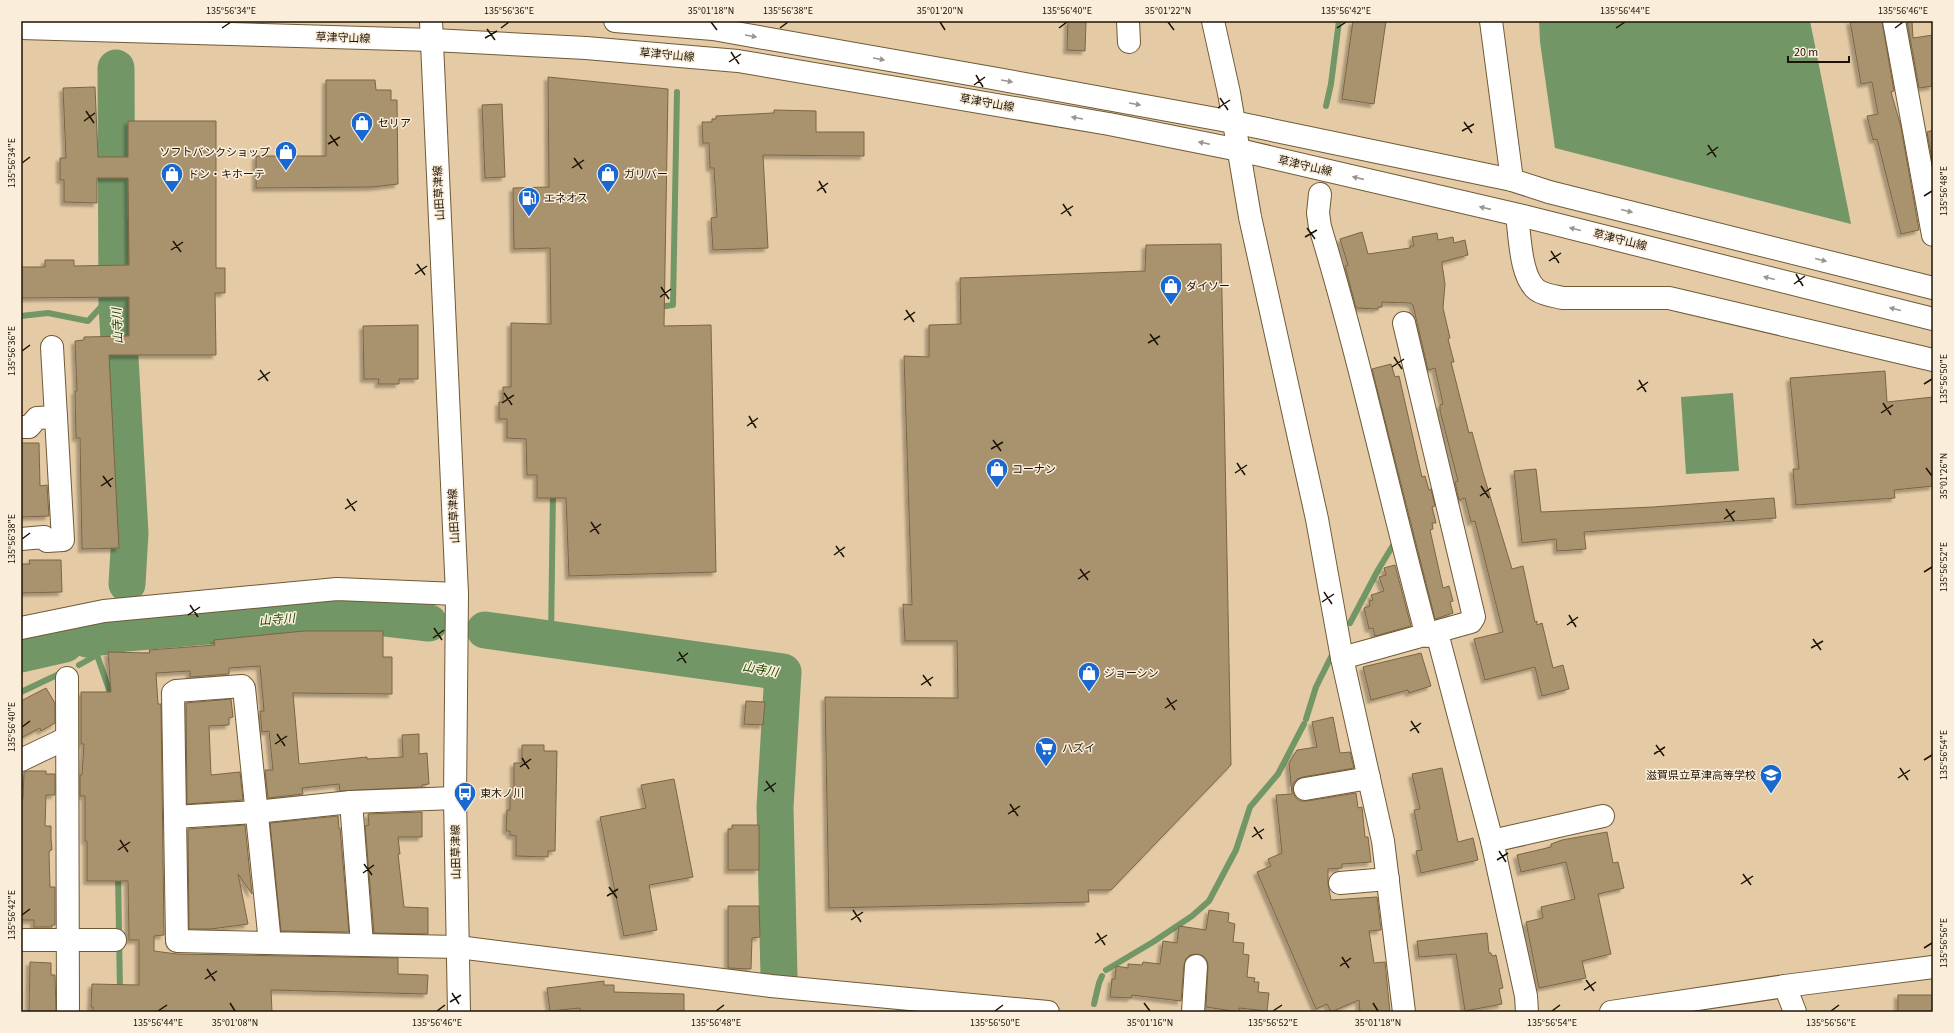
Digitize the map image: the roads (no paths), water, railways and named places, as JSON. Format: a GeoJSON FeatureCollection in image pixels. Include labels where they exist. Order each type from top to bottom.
{"type":"FeatureCollection","features":[{"type":"Feature","properties":{"kind":"street"},"geometry":{"type":"LineString","coordinates":[[615,21],[718,25],[1233,122],[1512,180],[1549,192],[1933,288]]}},
{"type":"Feature","properties":{"kind":"street"},"geometry":{"type":"LineString","coordinates":[[1128,21],[1129,42]]}},
{"type":"Feature","properties":{"kind":"street"},"geometry":{"type":"LineString","coordinates":[[1214,21],[1239,150],[1250,217],[1317,519],[1342,658],[1383,840],[1404,1012]]}},
{"type":"Feature","properties":{"kind":"street"},"geometry":{"type":"LineString","coordinates":[[1491,21],[1512,180]]}},
{"type":"Feature","properties":{"kind":"street"},"geometry":{"type":"LineString","coordinates":[[1894,21],[1933,235]]}},
{"type":"Feature","properties":{"kind":"street","name":"草津守山線"},"geometry":{"type":"LineString","coordinates":[[21,28],[432,31],[586,48],[738,61],[1109,124],[1239,150],[1520,216],[1933,319]]}},
{"type":"Feature","properties":{"kind":"street","name":"山田草津線"},"geometry":{"type":"LineString","coordinates":[[432,31],[457,594],[455,798],[459,1012]]}},
{"type":"Feature","properties":{"kind":"street"},"geometry":{"type":"LineString","coordinates":[[1320,194],[1318,213],[1320,228],[1371,412],[1399,533],[1432,635],[1492,841],[1526,996],[1526,1012]]}},
{"type":"Feature","properties":{"kind":"street"},"geometry":{"type":"LineString","coordinates":[[1520,216],[1523,259],[1528,279],[1536,289],[1546,295],[1563,298],[1669,298],[1933,360]]}},
{"type":"Feature","properties":{"kind":"street"},"geometry":{"type":"LineString","coordinates":[[1342,658],[1432,635],[1471,622],[1474,617],[1404,323]]}},
{"type":"Feature","properties":{"kind":"street"},"geometry":{"type":"LineString","coordinates":[[21,539],[44,537],[47,541],[63,540],[52,347]]}},
{"type":"Feature","properties":{"kind":"street"},"geometry":{"type":"LineString","coordinates":[[21,427],[29,427],[37,418],[56,417]]}},
{"type":"Feature","properties":{"kind":"street"},"geometry":{"type":"LineString","coordinates":[[21,628],[104,611],[337,589],[457,594]]}},
{"type":"Feature","properties":{"kind":"street"},"geometry":{"type":"LineString","coordinates":[[68,678],[68,1012]]}},
{"type":"Feature","properties":{"kind":"street"},"geometry":{"type":"LineString","coordinates":[[270,944],[244,688],[242,686],[176,690],[173,693],[177,941],[270,944],[362,944],[458,947],[771,986],[1048,1012]]}},
{"type":"Feature","properties":{"kind":"street"},"geometry":{"type":"LineString","coordinates":[[21,760],[67,738]]}},
{"type":"Feature","properties":{"kind":"street"},"geometry":{"type":"LineString","coordinates":[[1305,789],[1369,778]]}},
{"type":"Feature","properties":{"kind":"street"},"geometry":{"type":"LineString","coordinates":[[175,817],[256,812],[350,802],[455,798]]}},
{"type":"Feature","properties":{"kind":"street"},"geometry":{"type":"LineString","coordinates":[[350,802],[362,944]]}},
{"type":"Feature","properties":{"kind":"street"},"geometry":{"type":"LineString","coordinates":[[1492,841],[1603,816]]}},
{"type":"Feature","properties":{"kind":"street"},"geometry":{"type":"LineString","coordinates":[[1340,884],[1388,879]]}},
{"type":"Feature","properties":{"kind":"street"},"geometry":{"type":"LineString","coordinates":[[21,940],[115,940]]}},
{"type":"Feature","properties":{"kind":"street"},"geometry":{"type":"LineString","coordinates":[[1193,1012],[1196,966]]}},
{"type":"Feature","properties":{"kind":"street"},"geometry":{"type":"LineString","coordinates":[[1610,1012],[1785,986],[1933,967]]}},
{"type":"Feature","properties":{"kind":"street"},"geometry":{"type":"LineString","coordinates":[[1785,986],[1795,1012]]}},
{"type":"Feature","properties":{"kind":"waterway"},"geometry":{"type":"LineString","coordinates":[[1326,106],[1331,84],[1339,21]]}},
{"type":"Feature","properties":{"kind":"waterway","name":"山寺川"},"geometry":{"type":"LineString","coordinates":[[116,68],[117,305],[130,533],[127,584]]}},
{"type":"Feature","properties":{"kind":"waterway"},"geometry":{"type":"LineString","coordinates":[[658,307],[673,305],[677,92]]}},
{"type":"Feature","properties":{"kind":"waterway"},"geometry":{"type":"LineString","coordinates":[[21,316],[48,313],[88,321],[100,308],[117,305]]}},
{"type":"Feature","properties":{"kind":"waterway"},"geometry":{"type":"LineString","coordinates":[[551,639],[553,491]]}},
{"type":"Feature","properties":{"kind":"waterway"},"geometry":{"type":"LineString","coordinates":[[1350,623],[1378,570],[1395,542]]}},
{"type":"Feature","properties":{"kind":"waterway","name":"山寺川"},"geometry":{"type":"LineString","coordinates":[[87,639],[126,633],[351,614],[429,623]]}},
{"type":"Feature","properties":{"kind":"waterway","name":"山寺川"},"geometry":{"type":"LineString","coordinates":[[485,630],[783,672],[775,807],[779,976]]}},
{"type":"Feature","properties":{"kind":"waterway"},"geometry":{"type":"LineString","coordinates":[[93,638],[97,655],[112,698]]}},
{"type":"Feature","properties":{"kind":"waterway"},"geometry":{"type":"LineString","coordinates":[[21,654],[65,644]]}},
{"type":"Feature","properties":{"kind":"waterway"},"geometry":{"type":"LineString","coordinates":[[1306,719],[1316,687],[1334,651]]}},
{"type":"Feature","properties":{"kind":"waterway"},"geometry":{"type":"LineString","coordinates":[[79,665],[97,655]]}},
{"type":"Feature","properties":{"kind":"waterway"},"geometry":{"type":"LineString","coordinates":[[21,692],[57,675]]}},
{"type":"Feature","properties":{"kind":"waterway"},"geometry":{"type":"LineString","coordinates":[[1106,970],[1153,942],[1192,916],[1209,901],[1236,850],[1250,807],[1278,774],[1304,724]]}},
{"type":"Feature","properties":{"kind":"waterway"},"geometry":{"type":"LineString","coordinates":[[118,873],[120,992]]}},
{"type":"Feature","properties":{"kind":"waterway"},"geometry":{"type":"LineString","coordinates":[[1094,1004],[1102,976]]}},
{"type":"Feature","properties":{"kind":"place","name":"セリア"},"geometry":{"type":"Point","coordinates":[362,142]}},
{"type":"Feature","properties":{"kind":"place","name":"ソフトバンクショップ"},"geometry":{"type":"Point","coordinates":[286,172]}},
{"type":"Feature","properties":{"kind":"place","name":"ドン・キホーテ"},"geometry":{"type":"Point","coordinates":[172,194]}},
{"type":"Feature","properties":{"kind":"place","name":"ガリバー"},"geometry":{"type":"Point","coordinates":[608,194]}},
{"type":"Feature","properties":{"kind":"place","name":"エネオス"},"geometry":{"type":"Point","coordinates":[529,218]}},
{"type":"Feature","properties":{"kind":"place","name":"ダイソー"},"geometry":{"type":"Point","coordinates":[1171,306]}},
{"type":"Feature","properties":{"kind":"place","name":"コーナン"},"geometry":{"type":"Point","coordinates":[997,488]}},
{"type":"Feature","properties":{"kind":"place","name":"ジョーシン"},"geometry":{"type":"Point","coordinates":[1089,692]}},
{"type":"Feature","properties":{"kind":"place","name":"ハズイ"},"geometry":{"type":"Point","coordinates":[1046,768]}},
{"type":"Feature","properties":{"kind":"place","name":"滋賀県立草津高等学校"},"geometry":{"type":"Point","coordinates":[1771,794]}},
{"type":"Feature","properties":{"kind":"place","name":"東木ノ川"},"geometry":{"type":"Point","coordinates":[465,812]}}]}
